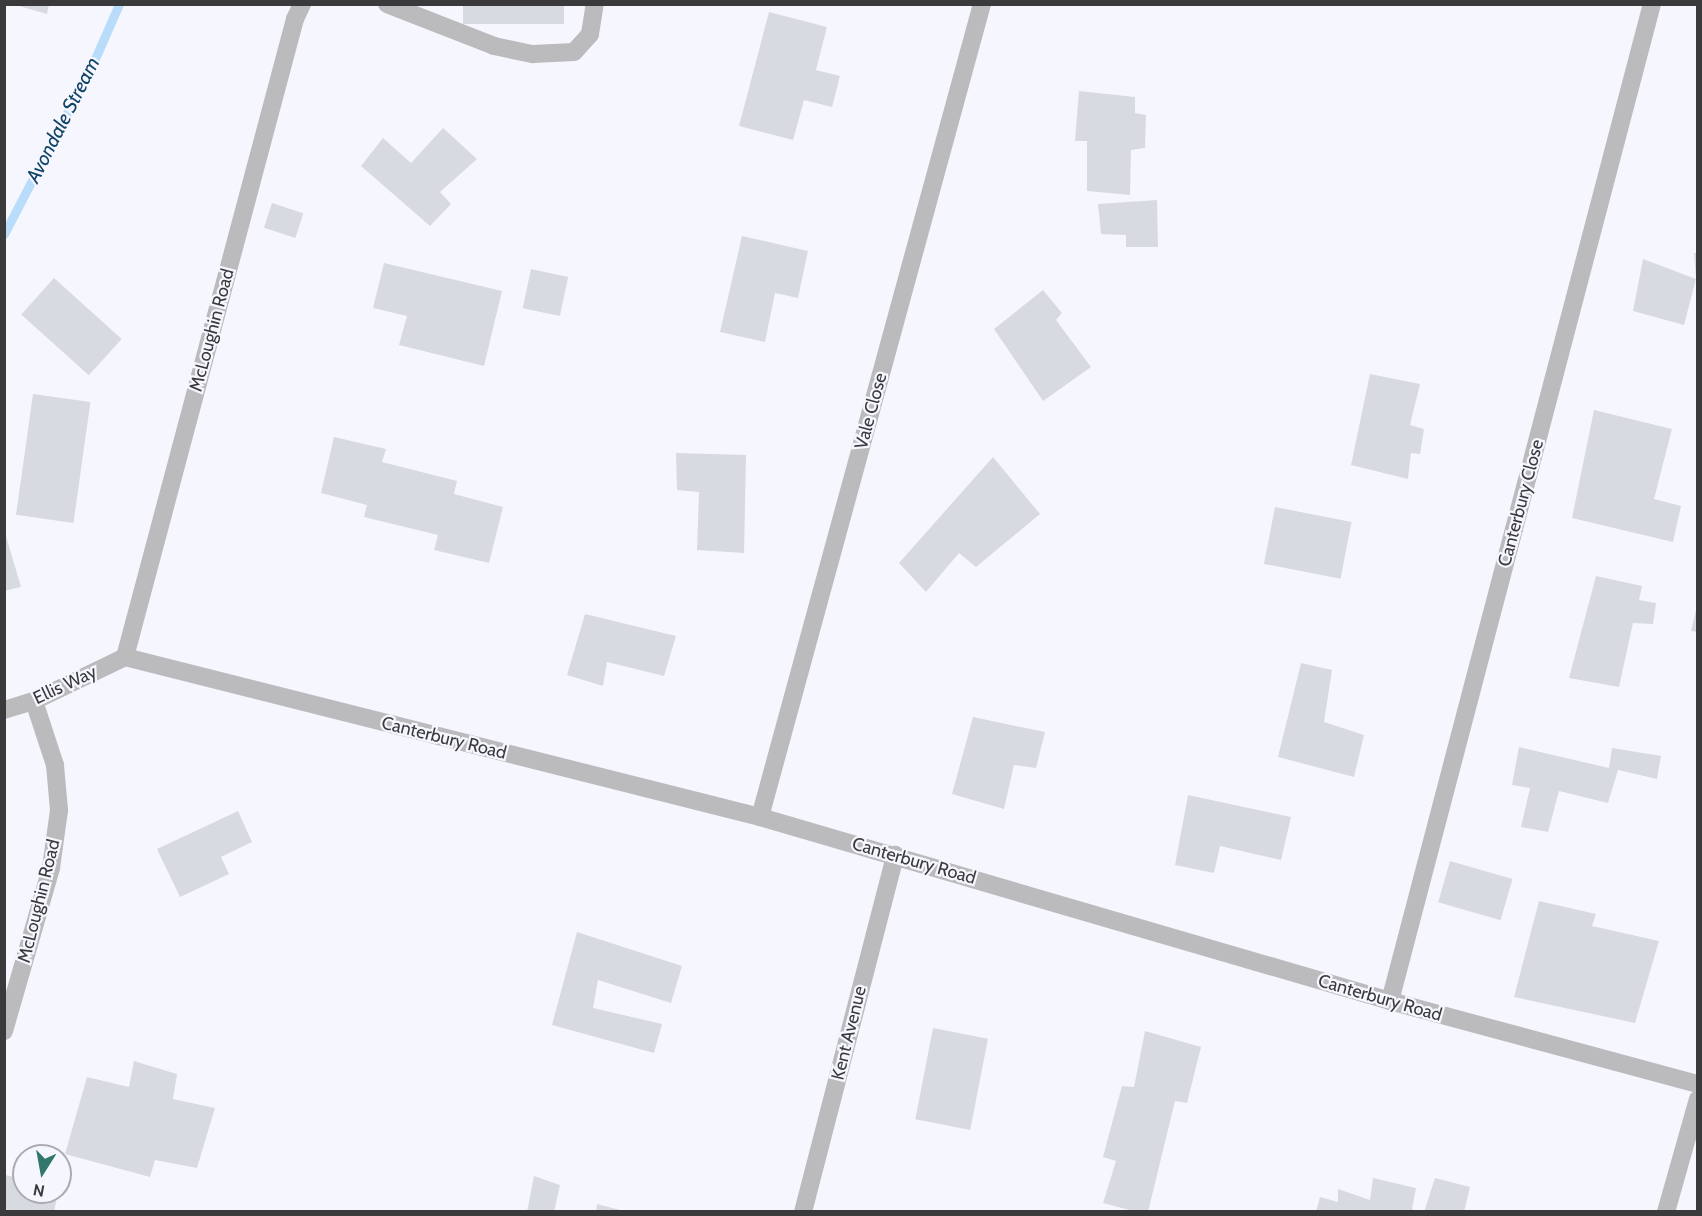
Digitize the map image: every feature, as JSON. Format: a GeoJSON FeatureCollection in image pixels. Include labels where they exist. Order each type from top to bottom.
{"type":"FeatureCollection","features":[{"type":"Feature","properties":{"kind":"street","name":"McLoughin Road"},"geometry":{"type":"LineString","coordinates":[[124,657],[302,4]]}},
{"type":"Feature","properties":{"kind":"street"},"geometry":{"type":"LineString","coordinates":[[387,4],[494,46],[533,54],[574,52],[590,34],[595,4]]}},
{"type":"Feature","properties":{"kind":"street","name":"Vale Close"},"geometry":{"type":"LineString","coordinates":[[760,817],[982,4]]}},
{"type":"Feature","properties":{"kind":"street","name":"Canterbury Close"},"geometry":{"type":"LineString","coordinates":[[1390,1001],[1652,4]]}},
{"type":"Feature","properties":{"kind":"street","name":"Ellis Way"},"geometry":{"type":"LineString","coordinates":[[4,710],[34,701],[124,657]]}},
{"type":"Feature","properties":{"kind":"street","name":"Canterbury Road"},"geometry":{"type":"LineString","coordinates":[[124,657],[760,817],[1390,1001],[1698,1084]]}},
{"type":"Feature","properties":{"kind":"street","name":"McLoughin Road"},"geometry":{"type":"LineString","coordinates":[[4,1030],[51,868],[59,810],[55,765],[34,701]]}},
{"type":"Feature","properties":{"kind":"street","name":"Kent Avenue"},"geometry":{"type":"LineString","coordinates":[[803,1212],[895,855]]}},
{"type":"Feature","properties":{"kind":"street"},"geometry":{"type":"LineString","coordinates":[[1666,1212],[1698,1099]]}},
{"type":"Feature","properties":{"kind":"building"},"geometry":{"type":"Polygon","coordinates":[[[12,4],[49,4],[47,14],[12,4]]]}},
{"type":"Feature","properties":{"kind":"building"},"geometry":{"type":"Polygon","coordinates":[[[463,4],[564,4],[564,24],[463,24],[463,4]]]}},
{"type":"Feature","properties":{"kind":"building"},"geometry":{"type":"Polygon","coordinates":[[[769,12],[827,27],[816,70],[840,76],[832,107],[804,100],[793,140],[739,126],[769,12]]]}},
{"type":"Feature","properties":{"kind":"building"},"geometry":{"type":"Polygon","coordinates":[[[1079,91],[1135,97],[1135,113],[1146,115],[1145,148],[1131,150],[1130,195],[1087,191],[1087,141],[1075,141],[1079,91]]]}},
{"type":"Feature","properties":{"kind":"building"},"geometry":{"type":"Polygon","coordinates":[[[443,128],[477,159],[440,192],[451,204],[430,226],[361,166],[383,138],[411,163],[443,128]]]}},
{"type":"Feature","properties":{"kind":"building"},"geometry":{"type":"Polygon","coordinates":[[[1157,200],[1158,247],[1126,247],[1126,235],[1101,234],[1098,204],[1157,200]]]}},
{"type":"Feature","properties":{"kind":"building"},"geometry":{"type":"Polygon","coordinates":[[[272,203],[303,213],[295,238],[264,228],[272,203]]]}},
{"type":"Feature","properties":{"kind":"building"},"geometry":{"type":"Polygon","coordinates":[[[742,236],[808,251],[798,298],[775,293],[765,342],[720,332],[742,236]]]}},
{"type":"Feature","properties":{"kind":"building"},"geometry":{"type":"Polygon","coordinates":[[[1694,253],[1698,253],[1698,278],[1696,278],[1694,253]]]}},
{"type":"Feature","properties":{"kind":"building"},"geometry":{"type":"Polygon","coordinates":[[[1643,259],[1696,279],[1684,325],[1633,311],[1643,259]]]}},
{"type":"Feature","properties":{"kind":"building"},"geometry":{"type":"Polygon","coordinates":[[[384,263],[502,291],[484,366],[399,345],[407,316],[373,308],[384,263]]]}},
{"type":"Feature","properties":{"kind":"building"},"geometry":{"type":"Polygon","coordinates":[[[531,269],[568,277],[560,316],[523,308],[531,269]]]}},
{"type":"Feature","properties":{"kind":"building"},"geometry":{"type":"Polygon","coordinates":[[[54,278],[122,339],[89,375],[21,314],[54,278]]]}},
{"type":"Feature","properties":{"kind":"building"},"geometry":{"type":"Polygon","coordinates":[[[1043,290],[1062,313],[1056,320],[1091,367],[1043,401],[994,329],[1043,290]]]}},
{"type":"Feature","properties":{"kind":"building"},"geometry":{"type":"Polygon","coordinates":[[[1370,374],[1420,384],[1410,425],[1424,429],[1420,454],[1411,453],[1408,479],[1351,465],[1370,374]]]}},
{"type":"Feature","properties":{"kind":"building"},"geometry":{"type":"Polygon","coordinates":[[[33,394],[90,402],[73,523],[16,515],[33,394]]]}},
{"type":"Feature","properties":{"kind":"building"},"geometry":{"type":"Polygon","coordinates":[[[1594,410],[1672,429],[1654,499],[1681,506],[1673,542],[1572,518],[1594,410]]]}},
{"type":"Feature","properties":{"kind":"building"},"geometry":{"type":"Polygon","coordinates":[[[334,437],[386,449],[382,462],[457,481],[454,494],[503,507],[489,563],[434,550],[438,535],[364,517],[367,505],[321,493],[334,437]]]}},
{"type":"Feature","properties":{"kind":"building"},"geometry":{"type":"Polygon","coordinates":[[[676,453],[746,455],[744,553],[697,550],[699,492],[677,490],[676,453]]]}},
{"type":"Feature","properties":{"kind":"building"},"geometry":{"type":"Polygon","coordinates":[[[993,457],[1040,514],[976,567],[959,553],[926,592],[899,563],[993,457]]]}},
{"type":"Feature","properties":{"kind":"building"},"geometry":{"type":"Polygon","coordinates":[[[1275,507],[1352,522],[1340,579],[1264,564],[1275,507]]]}},
{"type":"Feature","properties":{"kind":"building"},"geometry":{"type":"Polygon","coordinates":[[[4,529],[21,587],[4,591],[4,529]]]}},
{"type":"Feature","properties":{"kind":"building"},"geometry":{"type":"Polygon","coordinates":[[[1596,576],[1642,586],[1639,600],[1656,603],[1653,624],[1633,623],[1619,687],[1569,678],[1596,576]]]}},
{"type":"Feature","properties":{"kind":"building"},"geometry":{"type":"Polygon","coordinates":[[[1698,606],[1698,632],[1691,631],[1698,606]]]}},
{"type":"Feature","properties":{"kind":"building"},"geometry":{"type":"Polygon","coordinates":[[[585,614],[676,636],[664,676],[607,662],[603,686],[567,675],[585,614]]]}},
{"type":"Feature","properties":{"kind":"building"},"geometry":{"type":"Polygon","coordinates":[[[1301,663],[1332,670],[1324,722],[1364,735],[1354,777],[1278,757],[1301,663]]]}},
{"type":"Feature","properties":{"kind":"building"},"geometry":{"type":"Polygon","coordinates":[[[973,717],[1045,732],[1036,768],[1014,765],[1004,809],[952,794],[973,717]]]}},
{"type":"Feature","properties":{"kind":"building"},"geometry":{"type":"Polygon","coordinates":[[[1519,747],[1609,768],[1612,748],[1661,756],[1657,779],[1618,770],[1608,803],[1559,791],[1548,832],[1521,827],[1530,788],[1512,785],[1519,747]]]}},
{"type":"Feature","properties":{"kind":"building"},"geometry":{"type":"Polygon","coordinates":[[[1188,795],[1291,817],[1281,860],[1220,846],[1214,873],[1175,865],[1188,795]]]}},
{"type":"Feature","properties":{"kind":"building"},"geometry":{"type":"Polygon","coordinates":[[[238,811],[252,842],[221,857],[229,874],[180,897],[157,849],[238,811]]]}},
{"type":"Feature","properties":{"kind":"building"},"geometry":{"type":"Polygon","coordinates":[[[1450,861],[1512,879],[1501,920],[1438,902],[1450,861]]]}},
{"type":"Feature","properties":{"kind":"building"},"geometry":{"type":"Polygon","coordinates":[[[1539,901],[1596,914],[1592,926],[1659,941],[1635,1023],[1514,997],[1539,901]]]}},
{"type":"Feature","properties":{"kind":"building"},"geometry":{"type":"Polygon","coordinates":[[[577,932],[682,966],[671,1003],[598,980],[593,1008],[662,1024],[654,1053],[552,1025],[577,932]]]}},
{"type":"Feature","properties":{"kind":"building"},"geometry":{"type":"Polygon","coordinates":[[[933,1028],[988,1039],[970,1130],[915,1119],[933,1028]]]}},
{"type":"Feature","properties":{"kind":"building"},"geometry":{"type":"Polygon","coordinates":[[[1145,1031],[1201,1047],[1187,1103],[1175,1101],[1148,1212],[1137,1212],[1103,1203],[1116,1161],[1103,1157],[1122,1086],[1134,1087],[1145,1031]]]}},
{"type":"Feature","properties":{"kind":"building"},"geometry":{"type":"Polygon","coordinates":[[[134,1061],[177,1074],[173,1099],[215,1108],[197,1168],[155,1160],[150,1177],[72,1156],[72,1144],[68,1144],[87,1077],[129,1087],[134,1061]]]}},
{"type":"Feature","properties":{"kind":"building"},"geometry":{"type":"Polygon","coordinates":[[[5,1175],[12,1176],[12,1204],[56,1204],[54,1212],[4,1212],[5,1175]]]}},
{"type":"Feature","properties":{"kind":"building"},"geometry":{"type":"Polygon","coordinates":[[[534,1176],[560,1185],[554,1212],[527,1212],[534,1176]]]}},
{"type":"Feature","properties":{"kind":"building"},"geometry":{"type":"Polygon","coordinates":[[[1373,1178],[1416,1188],[1412,1209],[1418,1212],[1316,1212],[1320,1197],[1338,1202],[1338,1189],[1370,1200],[1373,1178]]]}},
{"type":"Feature","properties":{"kind":"building"},"geometry":{"type":"Polygon","coordinates":[[[1435,1178],[1470,1187],[1464,1212],[1424,1212],[1435,1178]]]}},
{"type":"Feature","properties":{"kind":"building"},"geometry":{"type":"Polygon","coordinates":[[[597,1204],[624,1211],[624,1212],[596,1212],[597,1204]]]}},
{"type":"Feature","properties":{"kind":"waterway","name":"Avondale Stream"},"geometry":{"type":"LineString","coordinates":[[4,234],[94,61],[119,4]]}}]}
